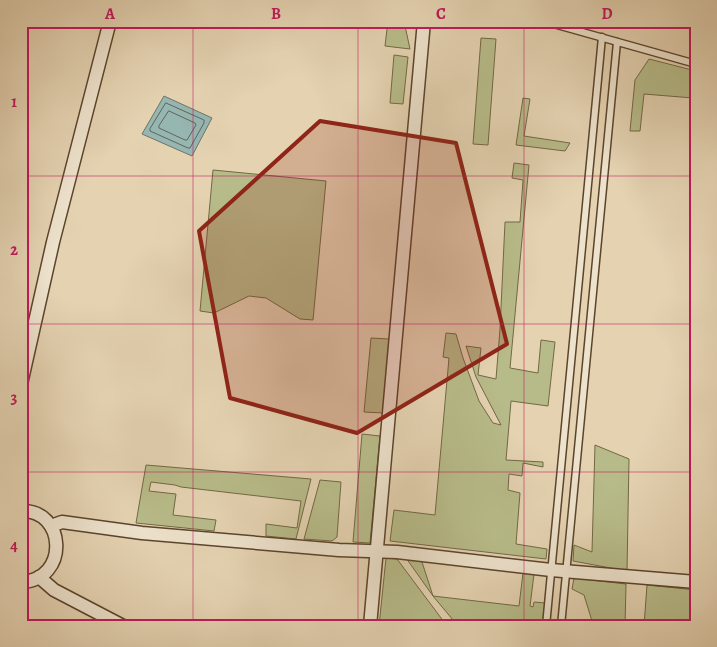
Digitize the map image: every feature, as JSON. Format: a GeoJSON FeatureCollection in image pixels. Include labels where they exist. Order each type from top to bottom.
{"type":"FeatureCollection","features":[{"type":"Feature","properties":{"kind":"street"},"geometry":{"type":"LineString","coordinates":[[21,384],[53,242],[110,21]]}},
{"type":"Feature","properties":{"kind":"street"},"geometry":{"type":"LineString","coordinates":[[370,626],[424,21]]}},
{"type":"Feature","properties":{"kind":"street"},"geometry":{"type":"LineString","coordinates":[[21,511],[35,513],[44,518],[56,536],[57,548],[55,560],[49,570],[29,582],[21,582]]}},
{"type":"Feature","properties":{"kind":"street"},"geometry":{"type":"LineString","coordinates":[[51,526],[62,522],[142,533],[338,550],[377,550],[551,570],[696,582]]}},
{"type":"Feature","properties":{"kind":"street"},"geometry":{"type":"LineString","coordinates":[[40,577],[54,590],[123,626]]}},
{"type":"Feature","properties":{"kind":"lane"},"geometry":{"type":"LineString","coordinates":[[543,21],[696,64]]}},
{"type":"Feature","properties":{"kind":"lane"},"geometry":{"type":"LineString","coordinates":[[546,626],[602,38]]}},
{"type":"Feature","properties":{"kind":"lane"},"geometry":{"type":"LineString","coordinates":[[561,626],[617,42]]}},
{"type":"Feature","properties":{"kind":"highlighted area"},"geometry":{"type":"Polygon","coordinates":[[[320,121],[456,143],[507,344],[357,433],[230,398],[199,231],[320,121]]]}},
{"type":"Feature","properties":{"kind":"green space"},"geometry":{"type":"Polygon","coordinates":[[[388,21],[404,21],[410,49],[385,46],[388,21]]]}},
{"type":"Feature","properties":{"kind":"green space"},"geometry":{"type":"Polygon","coordinates":[[[481,38],[496,39],[488,145],[473,144],[481,38]]]}},
{"type":"Feature","properties":{"kind":"green space"},"geometry":{"type":"Polygon","coordinates":[[[394,55],[408,57],[403,104],[390,103],[394,55]]]}},
{"type":"Feature","properties":{"kind":"green space"},"geometry":{"type":"Polygon","coordinates":[[[649,59],[696,71],[693,98],[644,94],[640,131],[630,131],[635,80],[649,59]]]}},
{"type":"Feature","properties":{"kind":"green space"},"geometry":{"type":"Polygon","coordinates":[[[523,98],[530,99],[524,136],[570,143],[565,151],[516,145],[523,98]]]}},
{"type":"Feature","properties":{"kind":"green space"},"geometry":{"type":"Polygon","coordinates":[[[514,163],[529,165],[510,368],[538,373],[541,340],[555,342],[548,406],[511,401],[506,460],[543,462],[543,467],[523,463],[522,476],[509,474],[508,490],[520,493],[516,544],[547,549],[546,559],[390,541],[394,510],[435,515],[449,358],[443,357],[446,333],[456,334],[479,401],[493,423],[501,425],[476,377],[466,346],[481,348],[478,375],[496,379],[505,222],[520,222],[523,180],[512,178],[514,163]]]}},
{"type":"Feature","properties":{"kind":"green space"},"geometry":{"type":"Polygon","coordinates":[[[213,170],[326,181],[313,320],[300,319],[266,298],[249,296],[214,313],[200,311],[213,170]]]}},
{"type":"Feature","properties":{"kind":"green space"},"geometry":{"type":"Polygon","coordinates":[[[371,338],[389,339],[383,413],[364,412],[371,338]]]}},
{"type":"Feature","properties":{"kind":"green space"},"geometry":{"type":"Polygon","coordinates":[[[362,434],[380,436],[370,543],[353,542],[362,434]]]}},
{"type":"Feature","properties":{"kind":"green space"},"geometry":{"type":"Polygon","coordinates":[[[595,445],[629,459],[627,571],[573,561],[574,545],[592,552],[595,445]]]}},
{"type":"Feature","properties":{"kind":"green space"},"geometry":{"type":"Polygon","coordinates":[[[146,465],[311,479],[296,539],[266,536],[266,524],[297,528],[301,501],[151,482],[149,491],[176,494],[173,515],[216,520],[214,531],[136,523],[146,465]]]}},
{"type":"Feature","properties":{"kind":"green space"},"geometry":{"type":"Polygon","coordinates":[[[320,480],[341,482],[337,537],[332,541],[304,539],[320,480]]]}},
{"type":"Feature","properties":{"kind":"green space"},"geometry":{"type":"Polygon","coordinates":[[[386,558],[397,559],[447,626],[379,626],[386,558]]]}},
{"type":"Feature","properties":{"kind":"green space"},"geometry":{"type":"Polygon","coordinates":[[[406,558],[421,559],[433,596],[406,558]]]}},
{"type":"Feature","properties":{"kind":"green space"},"geometry":{"type":"Polygon","coordinates":[[[523,573],[534,574],[530,606],[533,607],[534,602],[545,603],[542,626],[458,626],[433,596],[519,606],[523,573]]]}},
{"type":"Feature","properties":{"kind":"green space"},"geometry":{"type":"Polygon","coordinates":[[[574,578],[626,584],[625,626],[591,626],[592,621],[584,595],[572,589],[574,578]]]}},
{"type":"Feature","properties":{"kind":"green space"},"geometry":{"type":"Polygon","coordinates":[[[647,585],[696,590],[696,626],[644,626],[647,585]]]}},
{"type":"Feature","properties":{"kind":"water"},"geometry":{"type":"Polygon","coordinates":[[[164,96],[212,118],[192,156],[142,134],[164,96]]]}}]}
